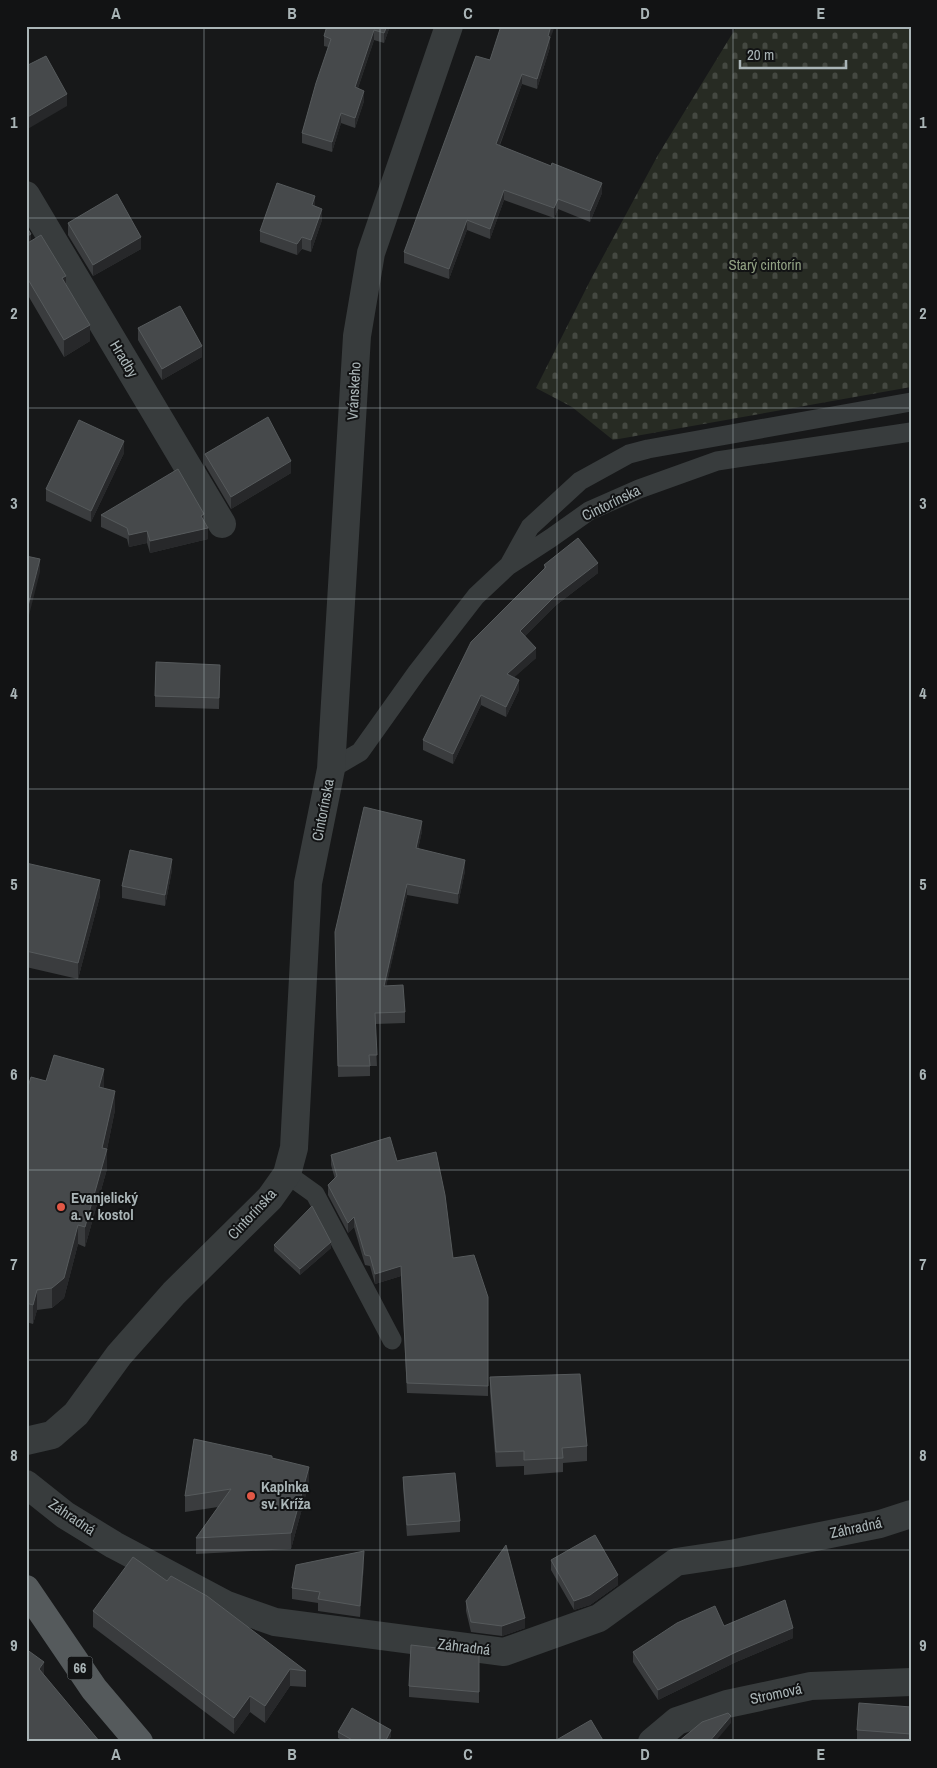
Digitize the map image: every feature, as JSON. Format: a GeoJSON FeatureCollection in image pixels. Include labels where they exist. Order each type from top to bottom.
{"type":"FeatureCollection","features":[{"type":"Feature","properties":{"kind":"main road","name":"66"},"geometry":{"type":"LineString","coordinates":[[26,1589],[94,1689],[139,1742]]}},
{"type":"Feature","properties":{"kind":"street","name":"Vránskeho"},"geometry":{"type":"LineString","coordinates":[[331,769],[357,336],[371,253],[449,26]]}},
{"type":"Feature","properties":{"kind":"street","name":"Hradby"},"geometry":{"type":"LineString","coordinates":[[26,195],[222,524]]}},
{"type":"Feature","properties":{"kind":"street","name":"Cintorínska"},"geometry":{"type":"LineString","coordinates":[[26,1441],[52,1435],[76,1414],[119,1355],[174,1293],[270,1198],[287,1174],[294,1148],[308,882],[331,769]]}},
{"type":"Feature","properties":{"kind":"street","name":"Záhradná"},"geometry":{"type":"LineString","coordinates":[[26,1484],[65,1515],[114,1544],[227,1605],[275,1622],[504,1652],[598,1618],[676,1562],[736,1553],[880,1524],[911,1514]]}},
{"type":"Feature","properties":{"kind":"street","name":"Stromová"},"geometry":{"type":"LineString","coordinates":[[652,1742],[678,1721],[727,1704],[811,1686],[911,1682]]}},
{"type":"Feature","properties":{"kind":"lane"},"geometry":{"type":"LineString","coordinates":[[508,566],[530,527],[580,481],[629,454],[648,448],[911,402]]}},
{"type":"Feature","properties":{"kind":"lane","name":"Cintorínska"},"geometry":{"type":"LineString","coordinates":[[331,769],[360,752],[417,672],[476,596],[508,566],[589,511],[639,489],[717,461],[911,432]]}},
{"type":"Feature","properties":{"kind":"lane"},"geometry":{"type":"LineString","coordinates":[[287,1174],[315,1194],[392,1340]]}},
{"type":"Feature","properties":{"kind":"green space","name":"Starý cintorín"},"geometry":{"type":"Polygon","coordinates":[[[737,26],[911,26],[911,387],[613,440],[572,407],[536,388],[592,277],[658,155],[737,26]]]}},
{"type":"Feature","properties":{"kind":"building"},"geometry":{"type":"Polygon","coordinates":[[[327,26],[387,26],[384,33],[374,30],[355,87],[364,91],[355,118],[341,113],[332,142],[302,133],[331,39],[324,36],[327,26]]]}},
{"type":"Feature","properties":{"kind":"building"},"geometry":{"type":"Polygon","coordinates":[[[501,26],[551,26],[548,36],[550,37],[537,79],[522,74],[496,144],[551,166],[552,163],[602,183],[590,211],[558,199],[554,208],[504,190],[490,229],[467,220],[449,269],[404,252],[476,56],[490,60],[501,26]]]}},
{"type":"Feature","properties":{"kind":"building"},"geometry":{"type":"Polygon","coordinates":[[[46,56],[67,94],[26,118],[26,66],[46,56]]]}},
{"type":"Feature","properties":{"kind":"building"},"geometry":{"type":"Polygon","coordinates":[[[277,183],[315,196],[312,205],[322,209],[311,240],[302,237],[297,244],[260,231],[277,183]]]}},
{"type":"Feature","properties":{"kind":"building"},"geometry":{"type":"Polygon","coordinates":[[[117,194],[141,237],[93,265],[68,223],[117,194]]]}},
{"type":"Feature","properties":{"kind":"building"},"geometry":{"type":"Polygon","coordinates":[[[26,226],[31,234],[26,237],[26,226]]]}},
{"type":"Feature","properties":{"kind":"building"},"geometry":{"type":"Polygon","coordinates":[[[41,235],[66,276],[62,278],[90,325],[64,340],[26,276],[26,244],[41,235]]]}},
{"type":"Feature","properties":{"kind":"building"},"geometry":{"type":"Polygon","coordinates":[[[180,306],[202,346],[162,369],[138,328],[180,306]]]}},
{"type":"Feature","properties":{"kind":"building"},"geometry":{"type":"Polygon","coordinates":[[[268,417],[291,461],[231,497],[205,454],[268,417]]]}},
{"type":"Feature","properties":{"kind":"building"},"geometry":{"type":"Polygon","coordinates":[[[79,420],[124,441],[91,511],[46,489],[79,420]]]}},
{"type":"Feature","properties":{"kind":"building"},"geometry":{"type":"Polygon","coordinates":[[[178,469],[204,514],[201,516],[208,528],[150,541],[147,531],[129,535],[127,528],[101,515],[178,469]]]}},
{"type":"Feature","properties":{"kind":"building"},"geometry":{"type":"Polygon","coordinates":[[[578,538],[598,563],[555,596],[520,631],[536,648],[507,674],[519,680],[506,707],[481,695],[453,754],[423,740],[471,642],[546,567],[544,565],[578,538]]]}},
{"type":"Feature","properties":{"kind":"building"},"geometry":{"type":"Polygon","coordinates":[[[26,556],[40,559],[26,614],[26,556]]]}},
{"type":"Feature","properties":{"kind":"building"},"geometry":{"type":"Polygon","coordinates":[[[156,662],[220,665],[219,698],[155,696],[156,662]]]}},
{"type":"Feature","properties":{"kind":"building"},"geometry":{"type":"Polygon","coordinates":[[[364,807],[422,821],[416,848],[465,860],[458,894],[407,884],[384,986],[403,985],[405,1012],[375,1013],[377,1055],[369,1055],[370,1066],[338,1066],[335,932],[364,807]]]}},
{"type":"Feature","properties":{"kind":"building"},"geometry":{"type":"Polygon","coordinates":[[[130,850],[172,859],[165,895],[122,886],[130,850]]]}},
{"type":"Feature","properties":{"kind":"building"},"geometry":{"type":"Polygon","coordinates":[[[26,863],[100,880],[78,963],[26,951],[26,863]]]}},
{"type":"Feature","properties":{"kind":"building","name":"Evanjelický a. v. kostol"},"geometry":{"type":"Polygon","coordinates":[[[54,1055],[104,1069],[99,1087],[115,1091],[102,1148],[107,1149],[85,1227],[78,1225],[64,1278],[52,1288],[37,1290],[33,1305],[26,1303],[26,1093],[31,1077],[46,1081],[54,1055]]]}},
{"type":"Feature","properties":{"kind":"building"},"geometry":{"type":"Polygon","coordinates":[[[390,1137],[397,1161],[436,1152],[445,1195],[453,1258],[474,1255],[488,1297],[488,1386],[407,1383],[401,1266],[375,1274],[370,1256],[365,1255],[354,1217],[348,1223],[328,1185],[337,1176],[331,1155],[390,1137]]]}},
{"type":"Feature","properties":{"kind":"building"},"geometry":{"type":"Polygon","coordinates":[[[312,1206],[331,1242],[300,1269],[274,1245],[312,1206]]]}},
{"type":"Feature","properties":{"kind":"building"},"geometry":{"type":"Polygon","coordinates":[[[580,1374],[587,1446],[562,1448],[563,1458],[524,1460],[524,1451],[496,1452],[490,1377],[580,1374]]]}},
{"type":"Feature","properties":{"kind":"building","name":"Kaplnka sv. Kríža"},"geometry":{"type":"Polygon","coordinates":[[[194,1439],[272,1456],[272,1458],[309,1467],[291,1533],[196,1538],[231,1489],[185,1496],[194,1439]]]}},
{"type":"Feature","properties":{"kind":"building"},"geometry":{"type":"Polygon","coordinates":[[[455,1473],[460,1521],[407,1525],[403,1477],[455,1473]]]}},
{"type":"Feature","properties":{"kind":"building"},"geometry":{"type":"Polygon","coordinates":[[[595,1535],[618,1575],[590,1595],[574,1601],[551,1560],[595,1535]]]}},
{"type":"Feature","properties":{"kind":"building"},"geometry":{"type":"Polygon","coordinates":[[[506,1545],[525,1618],[502,1626],[471,1622],[466,1601],[506,1545]]]}},
{"type":"Feature","properties":{"kind":"building"},"geometry":{"type":"Polygon","coordinates":[[[364,1551],[360,1606],[318,1599],[320,1592],[292,1588],[296,1565],[364,1551]]]}},
{"type":"Feature","properties":{"kind":"building"},"geometry":{"type":"Polygon","coordinates":[[[133,1557],[167,1581],[171,1576],[207,1596],[306,1671],[290,1669],[265,1706],[250,1696],[234,1718],[93,1611],[133,1557]]]}},
{"type":"Feature","properties":{"kind":"building"},"geometry":{"type":"Polygon","coordinates":[[[785,1600],[793,1628],[736,1652],[658,1690],[633,1652],[677,1623],[715,1606],[724,1626],[785,1600]]]}},
{"type":"Feature","properties":{"kind":"building"},"geometry":{"type":"Polygon","coordinates":[[[411,1645],[479,1653],[479,1692],[409,1686],[411,1645]]]}},
{"type":"Feature","properties":{"kind":"building"},"geometry":{"type":"Polygon","coordinates":[[[26,1649],[44,1662],[39,1669],[100,1742],[26,1742],[26,1649]]]}},
{"type":"Feature","properties":{"kind":"building"},"geometry":{"type":"Polygon","coordinates":[[[859,1703],[911,1707],[911,1734],[857,1730],[859,1703]]]}},
{"type":"Feature","properties":{"kind":"building"},"geometry":{"type":"Polygon","coordinates":[[[352,1708],[391,1730],[385,1742],[356,1742],[338,1732],[352,1708]]]}},
{"type":"Feature","properties":{"kind":"building"},"geometry":{"type":"Polygon","coordinates":[[[728,1713],[731,1716],[709,1742],[678,1742],[702,1722],[728,1713]]]}},
{"type":"Feature","properties":{"kind":"building"},"geometry":{"type":"Polygon","coordinates":[[[591,1720],[604,1742],[553,1742],[591,1720]]]}},
{"type":"Feature","properties":{"kind":"place","name":"Evanjelický a. v. kostol"},"geometry":{"type":"Point","coordinates":[61,1207]}},
{"type":"Feature","properties":{"kind":"place","name":"Kaplnka sv. Kríža"},"geometry":{"type":"Point","coordinates":[251,1496]}}]}
